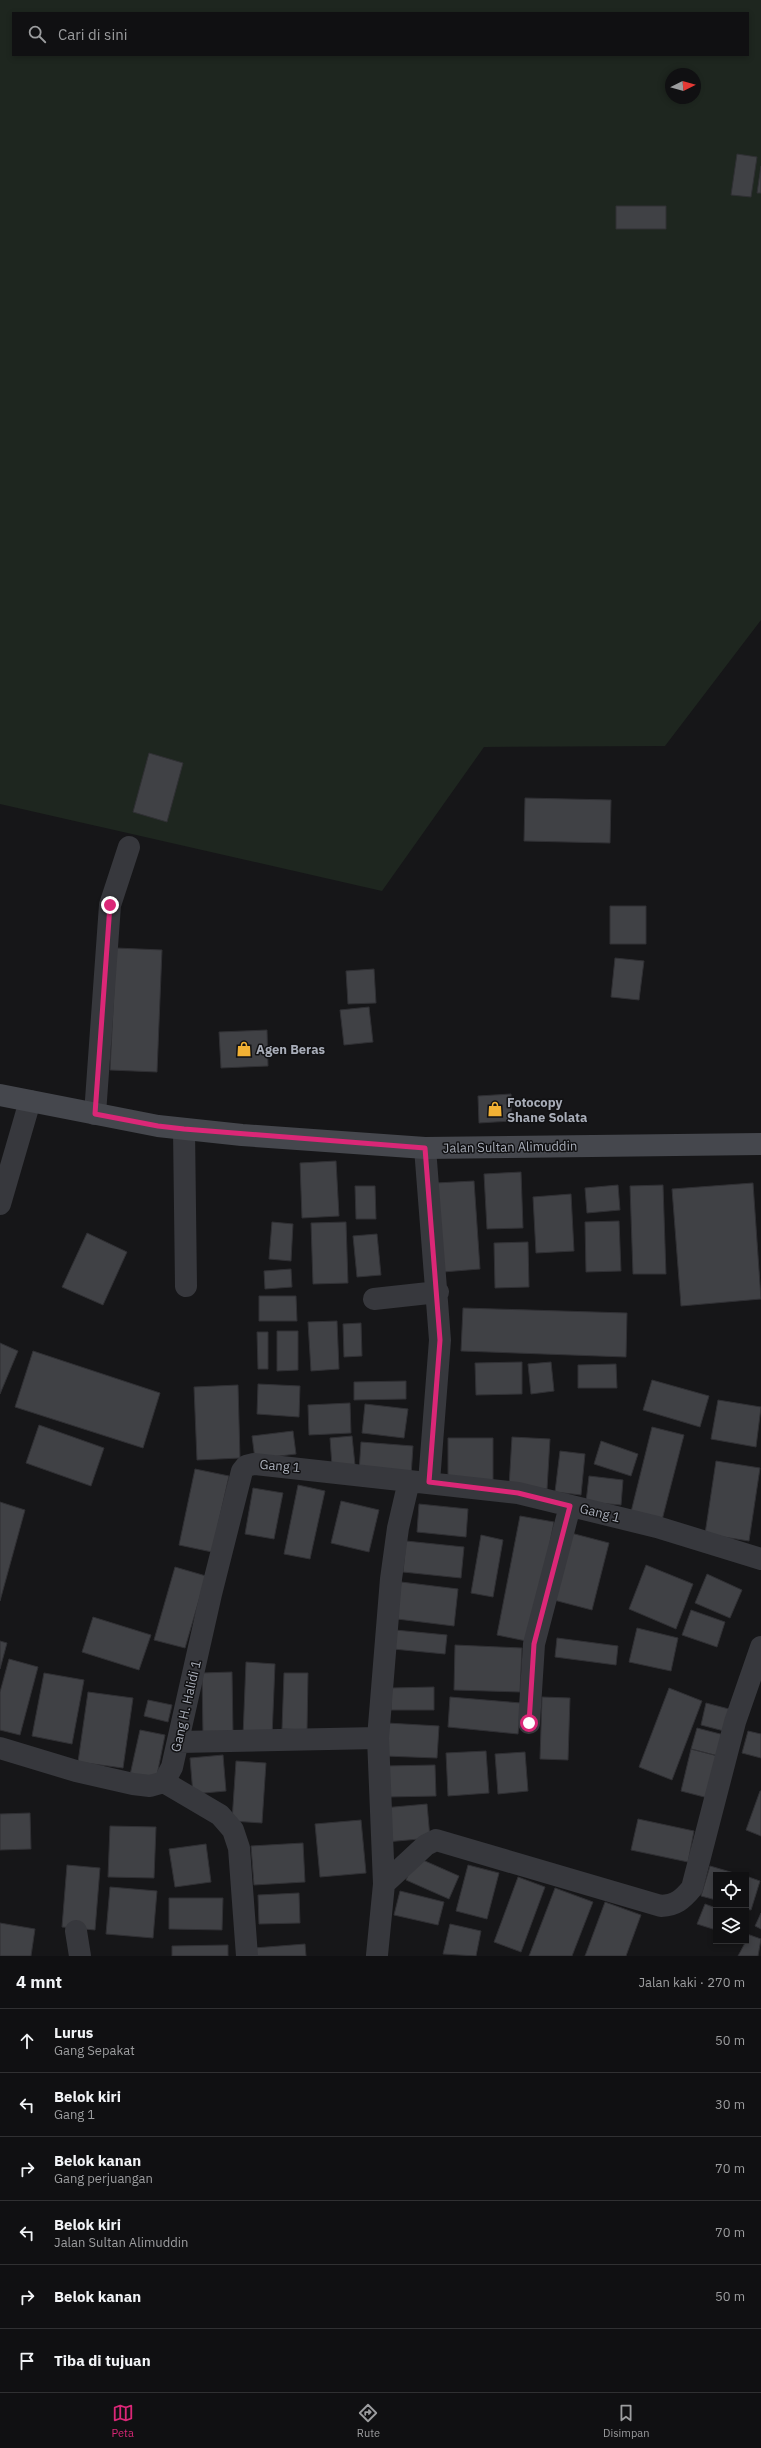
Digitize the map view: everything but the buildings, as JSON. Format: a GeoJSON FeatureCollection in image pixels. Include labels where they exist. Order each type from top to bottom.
{"type":"FeatureCollection","features":[{"type":"Feature","properties":{"kind":"main road","name":"Jalan Sultan Alimuddin"},"geometry":{"type":"LineString","coordinates":[[0,1095],[158,1126],[425,1148],[761,1144]]}},
{"type":"Feature","properties":{"kind":"street"},"geometry":{"type":"LineString","coordinates":[[95,1114],[110,905],[129,847]]}},
{"type":"Feature","properties":{"kind":"street"},"geometry":{"type":"LineString","coordinates":[[0,1204],[30,1101]]}},
{"type":"Feature","properties":{"kind":"street"},"geometry":{"type":"LineString","coordinates":[[184,1129],[186,1286]]}},
{"type":"Feature","properties":{"kind":"street"},"geometry":{"type":"LineString","coordinates":[[378,1955],[384,1884],[378,1738],[391,1579],[398,1528],[419,1482],[438,1378],[440,1340],[438,1292],[425,1148]]}},
{"type":"Feature","properties":{"kind":"street"},"geometry":{"type":"LineString","coordinates":[[374,1299],[438,1292]]}},
{"type":"Feature","properties":{"kind":"street","name":"Gang 1"},"geometry":{"type":"LineString","coordinates":[[246,1466],[261,1464],[518,1493],[657,1527],[761,1559]]}},
{"type":"Feature","properties":{"kind":"street","name":"Gang H. Halidi 1"},"geometry":{"type":"LineString","coordinates":[[164,1782],[172,1767],[213,1587],[242,1471],[246,1466]]}},
{"type":"Feature","properties":{"kind":"street"},"geometry":{"type":"LineString","coordinates":[[529,1723],[534,1644],[570,1506]]}},
{"type":"Feature","properties":{"kind":"street"},"geometry":{"type":"LineString","coordinates":[[384,1884],[426,1845],[436,1840],[660,1906],[673,1905],[679,1902],[692,1888],[752,1701],[761,1647]]}},
{"type":"Feature","properties":{"kind":"street"},"geometry":{"type":"LineString","coordinates":[[178,1742],[378,1738]]}},
{"type":"Feature","properties":{"kind":"street"},"geometry":{"type":"LineString","coordinates":[[0,1748],[76,1771],[133,1784],[150,1786],[164,1782],[220,1815],[233,1830],[239,1848],[247,1956]]}},
{"type":"Feature","properties":{"kind":"street"},"geometry":{"type":"LineString","coordinates":[[76,1931],[80,1956]]}},
{"type":"Feature","properties":{"kind":"shaded area"},"geometry":{"type":"Polygon","coordinates":[[[0,0],[761,0],[761,620],[665,746],[484,747],[382,891],[0,804],[0,0]]]}},
{"type":"Feature","properties":{"kind":"place","name":"Agen Beras"},"geometry":{"type":"Point","coordinates":[244,1049]}},
{"type":"Feature","properties":{"kind":"place","name":"Fotocopy Shane Solata"},"geometry":{"type":"Point","coordinates":[495,1109]}},
{"type":"Feature","properties":{"kind":"route"},"geometry":{"type":"LineString","coordinates":[[110,905],[95,1114],[158,1126],[242,1135],[425,1148],[438,1292],[440,1340],[438,1385],[429,1482],[518,1493],[570,1506],[534,1644],[529,1723]]}}]}
